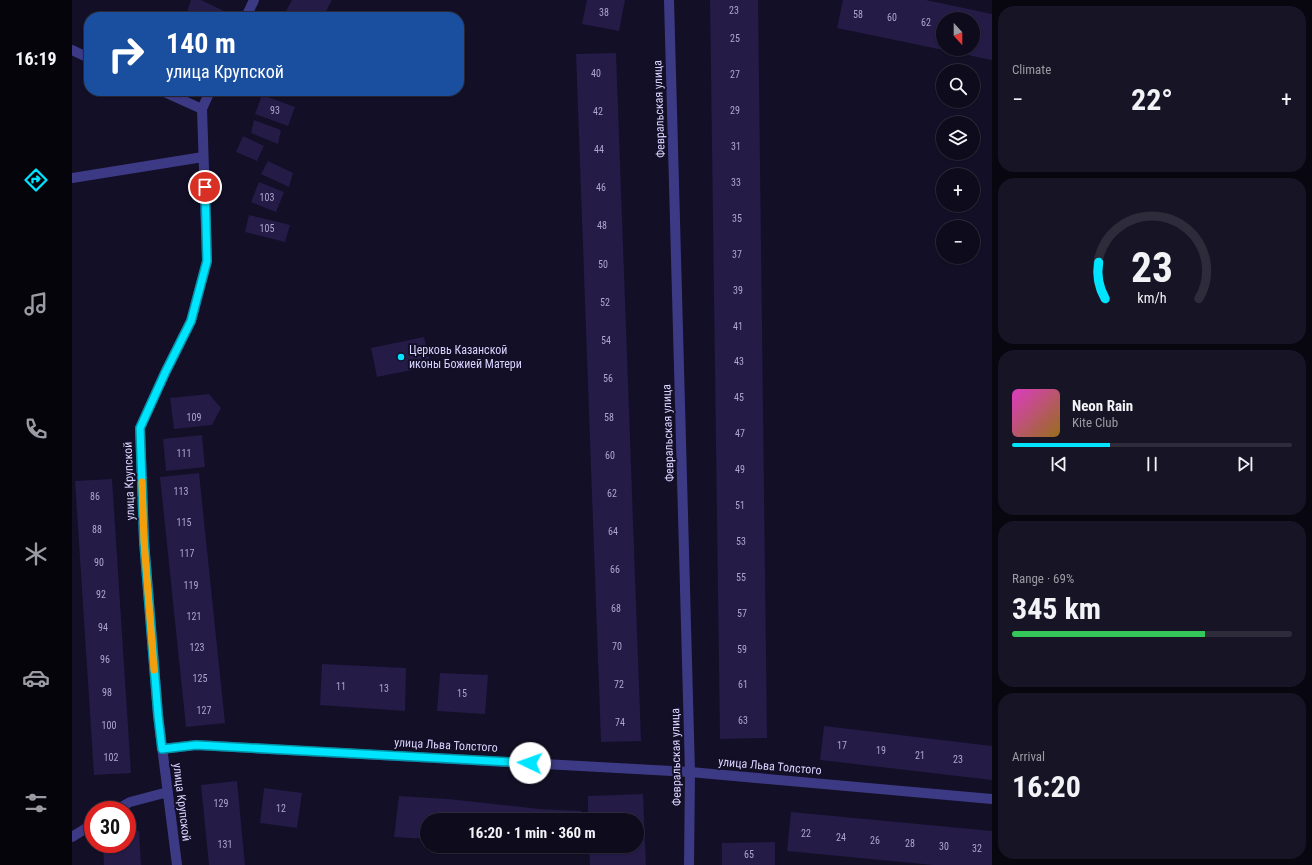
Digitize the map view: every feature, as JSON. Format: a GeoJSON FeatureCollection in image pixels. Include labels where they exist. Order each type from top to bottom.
{"type":"FeatureCollection","features":[{"type":"Feature","properties":{"kind":"street"},"geometry":{"type":"LineString","coordinates":[[248,12],[254,0]]}},
{"type":"Feature","properties":{"kind":"street","name":"Февральская улица"},"geometry":{"type":"LineString","coordinates":[[669,0],[690,772],[689,865]]}},
{"type":"Feature","properties":{"kind":"street"},"geometry":{"type":"LineString","coordinates":[[72,50],[84,56]]}},
{"type":"Feature","properties":{"kind":"street"},"geometry":{"type":"LineString","coordinates":[[173,96],[202,109]]}},
{"type":"Feature","properties":{"kind":"street","name":"улица Крупской"},"geometry":{"type":"LineString","coordinates":[[177,865],[158,715],[144,541],[140,428],[191,321],[207,261],[202,109],[208,96]]}},
{"type":"Feature","properties":{"kind":"street"},"geometry":{"type":"LineString","coordinates":[[72,178],[204,157]]}},
{"type":"Feature","properties":{"kind":"street","name":"улица Льва Толстого"},"geometry":{"type":"LineString","coordinates":[[162,749],[196,745],[690,772],[992,799]]}},
{"type":"Feature","properties":{"kind":"street"},"geometry":{"type":"LineString","coordinates":[[134,801],[168,792]]}},
{"type":"Feature","properties":{"kind":"street"},"geometry":{"type":"LineString","coordinates":[[72,837],[84,830]]}},
{"type":"Feature","properties":{"kind":"building"},"geometry":{"type":"Polygon","coordinates":[[[191,0],[201,0],[226,12],[187,12],[191,0]]]}},
{"type":"Feature","properties":{"kind":"building"},"geometry":{"type":"Polygon","coordinates":[[[292,0],[332,0],[326,12],[286,12],[292,0]]]}},
{"type":"Feature","properties":{"kind":"building"},"geometry":{"type":"Polygon","coordinates":[[[587,0],[625,0],[619,31],[582,24],[587,0]]]}},
{"type":"Feature","properties":{"kind":"building"},"geometry":{"type":"Polygon","coordinates":[[[710,0],[758,0],[767,738],[720,739],[710,0]]]}},
{"type":"Feature","properties":{"kind":"building"},"geometry":{"type":"Polygon","coordinates":[[[843,0],[926,0],[992,14],[992,60],[972,56],[980,56],[980,12],[936,12],[936,49],[837,28],[843,0]]]}},
{"type":"Feature","properties":{"kind":"building"},"geometry":{"type":"Polygon","coordinates":[[[616,53],[641,741],[601,742],[576,54],[616,53]]]}},
{"type":"Feature","properties":{"kind":"building"},"geometry":{"type":"Polygon","coordinates":[[[262,96],[295,107],[288,126],[255,114],[262,96]]]}},
{"type":"Feature","properties":{"kind":"building"},"geometry":{"type":"Polygon","coordinates":[[[254,120],[281,130],[278,144],[251,133],[254,120]]]}},
{"type":"Feature","properties":{"kind":"building"},"geometry":{"type":"Polygon","coordinates":[[[243,136],[264,146],[257,161],[236,152],[243,136]]]}},
{"type":"Feature","properties":{"kind":"building"},"geometry":{"type":"Polygon","coordinates":[[[268,161],[293,173],[289,187],[261,174],[268,161]]]}},
{"type":"Feature","properties":{"kind":"building"},"geometry":{"type":"Polygon","coordinates":[[[259,182],[284,192],[276,212],[251,202],[259,182]]]}},
{"type":"Feature","properties":{"kind":"building"},"geometry":{"type":"Polygon","coordinates":[[[249,215],[290,225],[285,242],[245,232],[249,215]]]}},
{"type":"Feature","properties":{"kind":"building","name":"Церковь Казанской иконы Божией Матери"},"geometry":{"type":"Polygon","coordinates":[[[424,337],[431,366],[377,377],[371,348],[424,337]]]}},
{"type":"Feature","properties":{"kind":"building"},"geometry":{"type":"Polygon","coordinates":[[[209,394],[221,408],[212,425],[174,429],[170,398],[209,394]]]}},
{"type":"Feature","properties":{"kind":"building"},"geometry":{"type":"Polygon","coordinates":[[[202,435],[205,467],[166,471],[163,439],[202,435]]]}},
{"type":"Feature","properties":{"kind":"building"},"geometry":{"type":"Polygon","coordinates":[[[199,473],[225,723],[186,727],[160,477],[199,473]]]}},
{"type":"Feature","properties":{"kind":"building"},"geometry":{"type":"Polygon","coordinates":[[[112,479],[131,773],[94,775],[75,481],[112,479]]]}},
{"type":"Feature","properties":{"kind":"building"},"geometry":{"type":"Polygon","coordinates":[[[322,664],[406,668],[405,711],[320,705],[322,664]]]}},
{"type":"Feature","properties":{"kind":"building"},"geometry":{"type":"Polygon","coordinates":[[[440,673],[488,675],[485,714],[437,711],[440,673]]]}},
{"type":"Feature","properties":{"kind":"building"},"geometry":{"type":"Polygon","coordinates":[[[824,726],[992,746],[992,780],[820,760],[824,726]]]}},
{"type":"Feature","properties":{"kind":"building"},"geometry":{"type":"Polygon","coordinates":[[[237,781],[245,865],[209,865],[201,785],[237,781]]]}},
{"type":"Feature","properties":{"kind":"building"},"geometry":{"type":"Polygon","coordinates":[[[264,788],[302,793],[297,828],[260,823],[264,788]]]}},
{"type":"Feature","properties":{"kind":"building"},"geometry":{"type":"Polygon","coordinates":[[[643,794],[644,813],[588,813],[588,796],[643,794]]]}},
{"type":"Feature","properties":{"kind":"building"},"geometry":{"type":"Polygon","coordinates":[[[399,796],[448,799],[539,809],[581,811],[581,813],[420,813],[420,839],[394,837],[399,796]]]}},
{"type":"Feature","properties":{"kind":"building"},"geometry":{"type":"Polygon","coordinates":[[[791,812],[992,831],[992,865],[933,865],[787,851],[791,812]]]}},
{"type":"Feature","properties":{"kind":"building"},"geometry":{"type":"Polygon","coordinates":[[[644,818],[646,865],[590,865],[589,853],[644,853],[644,818]]]}},
{"type":"Feature","properties":{"kind":"building"},"geometry":{"type":"Polygon","coordinates":[[[136,831],[139,831],[141,865],[104,865],[103,853],[136,853],[136,831]]]}},
{"type":"Feature","properties":{"kind":"building"},"geometry":{"type":"Polygon","coordinates":[[[775,842],[775,865],[722,865],[722,843],[775,842]]]}},
{"type":"Feature","properties":{"kind":"slow traffic"},"geometry":{"type":"LineString","coordinates":[[142,482],[144,541],[154,670]]}},
{"type":"Feature","properties":{"kind":"place","name":"Церковь Казанской иконы Божией Матери"},"geometry":{"type":"Point","coordinates":[401,357]}},
{"type":"Feature","properties":{"kind":"route"},"geometry":{"type":"LineString","coordinates":[[205,187],[207,261],[191,321],[140,428],[144,541],[162,749],[196,745],[530,763]]}}]}
